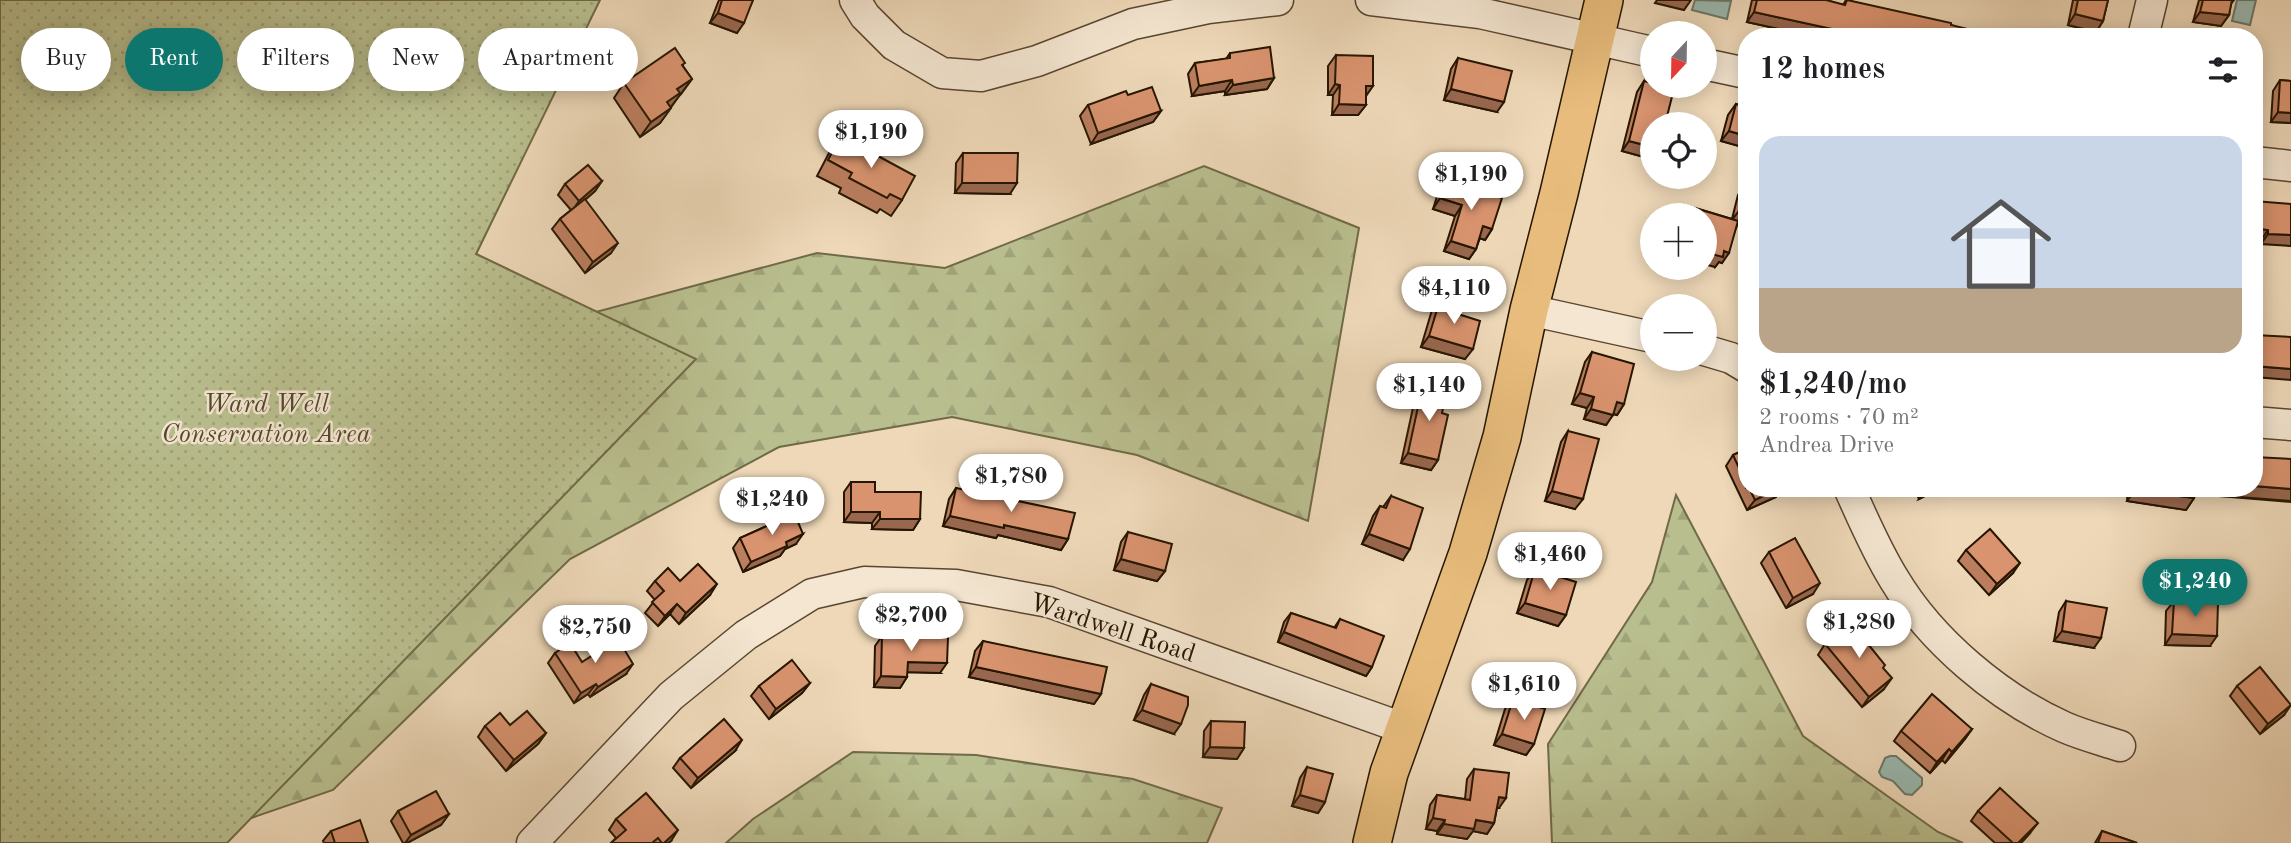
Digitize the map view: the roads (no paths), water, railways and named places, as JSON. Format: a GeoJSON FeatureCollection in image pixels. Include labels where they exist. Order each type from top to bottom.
{"type":"FeatureCollection","features":[{"type":"Feature","properties":{"kind":"main road"},"geometry":{"type":"LineString","coordinates":[[1372,843],[1389,773],[1468,553],[1502,437],[1529,310],[1604,0]]}},
{"type":"Feature","properties":{"kind":"street"},"geometry":{"type":"LineString","coordinates":[[855,0],[865,16],[894,45],[942,72],[981,76],[1037,61],[1133,24],[1208,8],[1278,0]]}},
{"type":"Feature","properties":{"kind":"street"},"geometry":{"type":"LineString","coordinates":[[1371,0],[1480,13],[1640,49]]}},
{"type":"Feature","properties":{"kind":"street"},"geometry":{"type":"LineString","coordinates":[[2145,28],[2152,0]]}},
{"type":"Feature","properties":{"kind":"street"},"geometry":{"type":"LineString","coordinates":[[1717,67],[1738,71]]}},
{"type":"Feature","properties":{"kind":"street"},"geometry":{"type":"LineString","coordinates":[[2263,163],[2291,166]]}},
{"type":"Feature","properties":{"kind":"street"},"geometry":{"type":"LineString","coordinates":[[1529,310],[1640,334]]}},
{"type":"Feature","properties":{"kind":"street"},"geometry":{"type":"LineString","coordinates":[[1717,354],[1738,362]]}},
{"type":"Feature","properties":{"kind":"street"},"geometry":{"type":"LineString","coordinates":[[2263,423],[2291,425]]}},
{"type":"Feature","properties":{"kind":"street"},"geometry":{"type":"LineString","coordinates":[[1853,497],[1894,580],[1945,642],[1974,670],[2006,695],[2065,727],[2120,746]]}},
{"type":"Feature","properties":{"kind":"street","name":"Wardwell Road"},"geometry":{"type":"LineString","coordinates":[[532,843],[671,696],[746,635],[812,594],[864,582],[956,585],[1049,602],[1404,728]]}},
{"type":"Feature","properties":{"kind":"water"},"geometry":{"type":"Polygon","coordinates":[[[1695,0],[1731,1],[1727,19],[1692,10],[1695,0]]]}},
{"type":"Feature","properties":{"kind":"water"},"geometry":{"type":"Polygon","coordinates":[[[2237,0],[2256,0],[2250,25],[2232,21],[2237,0]]]}},
{"type":"Feature","properties":{"kind":"water"},"geometry":{"type":"Polygon","coordinates":[[[1896,756],[1922,778],[1922,785],[1912,795],[1905,794],[1893,781],[1882,777],[1879,772],[1885,758],[1896,756]]]}},
{"type":"Feature","properties":{"kind":"park label","name":"Ward Well Conservation Area"},"geometry":{"type":"Point","coordinates":[266,418]}}]}
